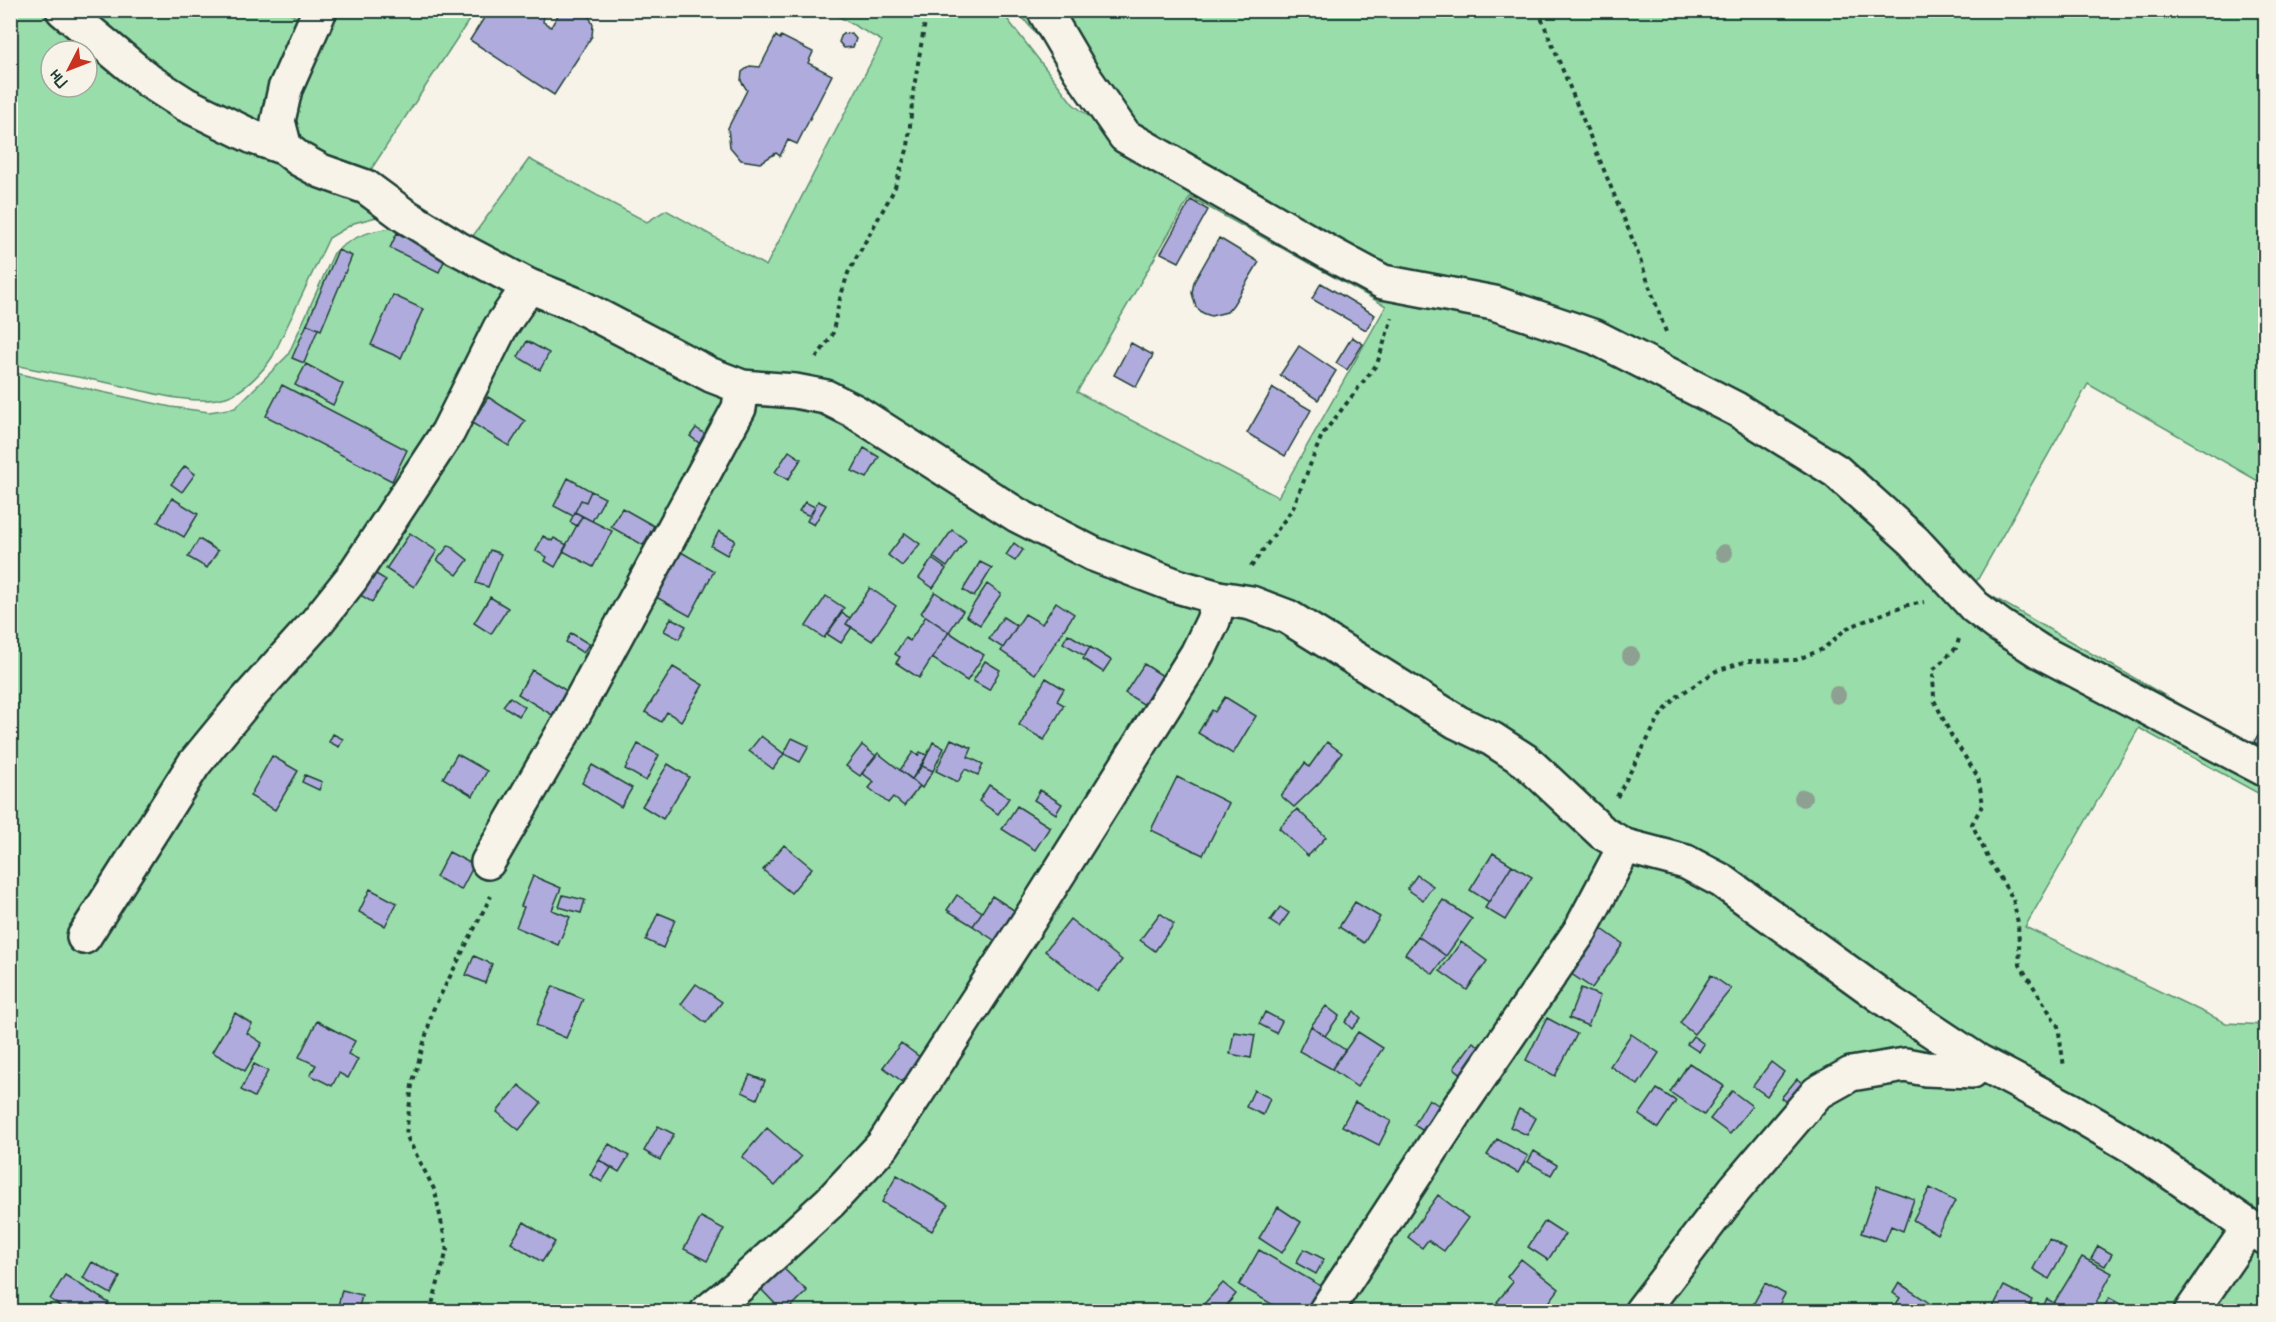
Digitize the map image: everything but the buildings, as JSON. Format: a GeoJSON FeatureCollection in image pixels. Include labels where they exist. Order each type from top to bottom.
{"type":"FeatureCollection","features":[{"type":"Feature","properties":{"kind":"lane"},"geometry":{"type":"LineString","coordinates":[[63,10],[149,81],[185,104],[253,137],[285,148],[321,171],[366,187],[404,215],[457,248],[529,286],[577,305],[630,331],[681,361],[742,387],[795,391],[826,397],[854,411],[1017,515],[1093,554],[1177,586],[1219,598],[1251,603],[1288,617],[1456,722],[1526,760],[1603,832],[1625,846],[1686,862],[1722,881],[1892,1004],[1978,1061],[2069,1109],[2137,1149],[2207,1196],[2257,1234],[2191,1311]]}},
{"type":"Feature","properties":{"kind":"lane"},"geometry":{"type":"LineString","coordinates":[[285,148],[278,121],[285,89],[320,10]]}},
{"type":"Feature","properties":{"kind":"lane"},"geometry":{"type":"LineString","coordinates":[[1044,10],[1080,71],[1125,136],[1383,282],[1494,303],[1595,337],[1736,409],[1836,471],[1914,541],[1969,600],[2039,651],[2265,770]]}},
{"type":"Feature","properties":{"kind":"lane"},"geometry":{"type":"LineString","coordinates":[[84,937],[194,764],[351,579],[448,432],[500,328],[529,286]]}},
{"type":"Feature","properties":{"kind":"lane"},"geometry":{"type":"LineString","coordinates":[[488,862],[570,721],[739,408],[742,387]]}},
{"type":"Feature","properties":{"kind":"lane"},"geometry":{"type":"LineString","coordinates":[[707,1311],[740,1285],[830,1202],[887,1138],[1030,919],[1197,654],[1213,621],[1219,598]]}},
{"type":"Feature","properties":{"kind":"lane"},"geometry":{"type":"LineString","coordinates":[[1325,1311],[1460,1106],[1580,931],[1625,846]]}},
{"type":"Feature","properties":{"kind":"lane"},"geometry":{"type":"LineString","coordinates":[[1641,1311],[1735,1189],[1817,1093],[1851,1074],[1905,1065],[1926,1070],[1972,1071],[1978,1061]]}},
{"type":"Feature","properties":{"kind":"path"},"geometry":{"type":"LineString","coordinates":[[812,394],[806,377],[817,355],[832,336],[838,302],[848,273],[894,190],[908,147],[913,93],[927,10]]}},
{"type":"Feature","properties":{"kind":"path"},"geometry":{"type":"LineString","coordinates":[[1538,10],[1634,243],[1683,381]]}},
{"type":"Feature","properties":{"kind":"path"},"geometry":{"type":"LineString","coordinates":[[1219,598],[1245,576],[1275,536],[1293,508],[1322,435],[1377,364],[1392,319],[1383,282]]}},
{"type":"Feature","properties":{"kind":"path"},"geometry":{"type":"LineString","coordinates":[[1585,816],[1609,804],[1617,797],[1660,716],[1675,698],[1716,671],[1747,661],[1796,660],[1823,649],[1847,628],[1903,606],[1969,600],[1956,648],[1933,670],[1934,700],[1951,735],[1978,777],[1983,804],[1972,824],[1989,860],[2013,899],[2018,923],[2020,965],[2058,1026],[2069,1109]]}},
{"type":"Feature","properties":{"kind":"path"},"geometry":{"type":"LineString","coordinates":[[430,1311],[447,1250],[435,1191],[406,1135],[412,1085],[433,1010],[492,894],[497,873],[488,862]]}},
{"type":"Feature","properties":{"kind":"green space"},"geometry":{"type":"Polygon","coordinates":[[[11,11],[53,11],[388,214],[354,223],[329,238],[273,356],[253,380],[233,394],[213,400],[183,399],[11,364],[11,11]]]}},
{"type":"Feature","properties":{"kind":"green space"},"geometry":{"type":"Polygon","coordinates":[[[72,11],[286,11],[309,24],[274,139],[184,97],[72,11]]]}},
{"type":"Feature","properties":{"kind":"green space"},"geometry":{"type":"Polygon","coordinates":[[[330,11],[475,11],[366,177],[470,240],[529,159],[647,222],[666,210],[766,266],[882,41],[829,11],[1001,11],[1073,104],[1151,165],[1442,305],[1605,350],[1814,466],[1940,587],[2265,780],[2265,797],[2139,728],[2025,927],[2226,1023],[2265,1025],[2265,1228],[1622,835],[1532,754],[1163,574],[963,468],[732,373],[544,283],[291,136],[309,54],[330,11]],[[1190,197],[1077,392],[1278,497],[1386,306],[1190,197]]]}},
{"type":"Feature","properties":{"kind":"green space"},"geometry":{"type":"Polygon","coordinates":[[[1017,11],[2265,11],[2265,485],[2088,384],[1974,586],[2265,753],[2015,625],[1802,434],[1383,273],[1142,136],[1076,82],[1017,11]]]}},
{"type":"Feature","properties":{"kind":"green space"},"geometry":{"type":"Polygon","coordinates":[[[407,227],[805,400],[903,455],[1253,611],[1687,871],[2103,1139],[2265,1253],[2265,1311],[11,1311],[10,372],[171,407],[209,412],[235,408],[288,355],[334,253],[359,236],[407,227]]]}}]}
